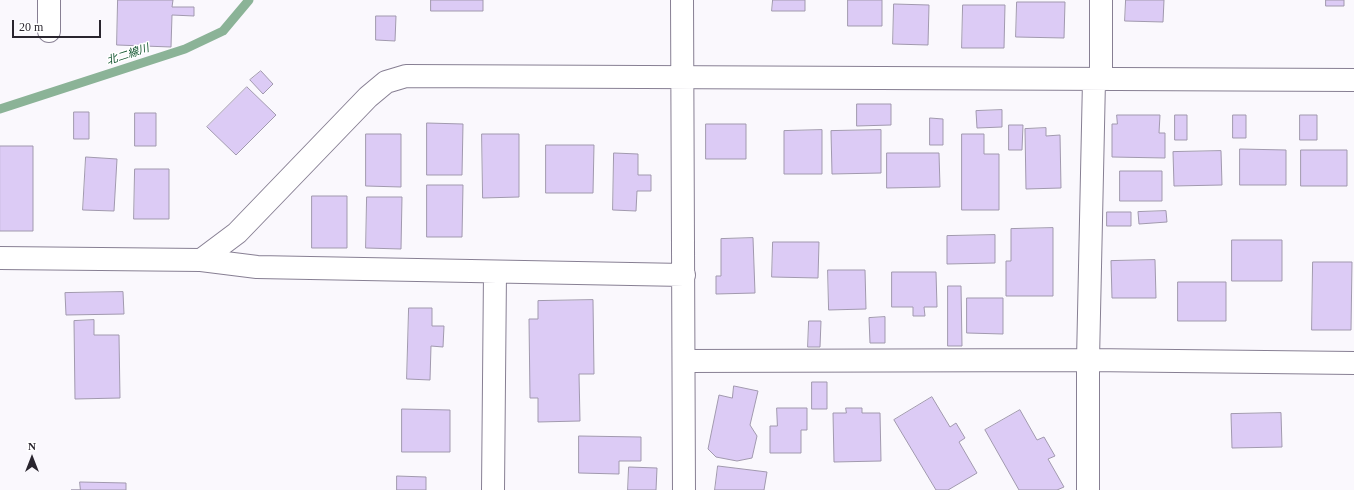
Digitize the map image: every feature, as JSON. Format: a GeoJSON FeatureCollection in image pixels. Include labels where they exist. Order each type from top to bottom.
{"type":"FeatureCollection","features":[{"type":"Feature","properties":{"kind":"street"},"geometry":{"type":"LineString","coordinates":[[49,0],[49,31]]}},
{"type":"Feature","properties":{"kind":"street"},"geometry":{"type":"LineString","coordinates":[[682,0],[684,490]]}},
{"type":"Feature","properties":{"kind":"street"},"geometry":{"type":"LineString","coordinates":[[1088,490],[1088,360],[1102,0]]}},
{"type":"Feature","properties":{"kind":"street"},"geometry":{"type":"LineString","coordinates":[[201,260],[237,234],[368,97],[386,82],[406,76],[1354,80]]}},
{"type":"Feature","properties":{"kind":"street"},"geometry":{"type":"LineString","coordinates":[[0,258],[201,260],[257,267],[684,275]]}},
{"type":"Feature","properties":{"kind":"street"},"geometry":{"type":"LineString","coordinates":[[493,490],[494,272]]}},
{"type":"Feature","properties":{"kind":"street"},"geometry":{"type":"LineString","coordinates":[[684,361],[1088,360],[1354,363]]}},
{"type":"Feature","properties":{"kind":"building"},"geometry":{"type":"Polygon","coordinates":[[[118,0],[173,0],[172,7],[194,7],[194,16],[172,15],[171,47],[117,45],[118,0]]]}},
{"type":"Feature","properties":{"kind":"building"},"geometry":{"type":"Polygon","coordinates":[[[431,0],[483,0],[483,11],[431,11],[431,0]]]}},
{"type":"Feature","properties":{"kind":"building"},"geometry":{"type":"Polygon","coordinates":[[[773,0],[805,0],[805,11],[772,11],[773,0]]]}},
{"type":"Feature","properties":{"kind":"building"},"geometry":{"type":"Polygon","coordinates":[[[848,0],[882,0],[882,26],[848,26],[848,0]]]}},
{"type":"Feature","properties":{"kind":"building"},"geometry":{"type":"Polygon","coordinates":[[[1126,0],[1164,0],[1163,22],[1125,21],[1126,0]]]}},
{"type":"Feature","properties":{"kind":"building"},"geometry":{"type":"Polygon","coordinates":[[[1326,0],[1344,0],[1344,6],[1326,6],[1326,0]]]}},
{"type":"Feature","properties":{"kind":"building"},"geometry":{"type":"Polygon","coordinates":[[[1017,2],[1065,2],[1064,38],[1016,37],[1017,2]]]}},
{"type":"Feature","properties":{"kind":"building"},"geometry":{"type":"Polygon","coordinates":[[[894,4],[929,5],[928,45],[893,44],[894,4]]]}},
{"type":"Feature","properties":{"kind":"building"},"geometry":{"type":"Polygon","coordinates":[[[963,5],[1005,5],[1004,48],[962,48],[963,5]]]}},
{"type":"Feature","properties":{"kind":"building"},"geometry":{"type":"Polygon","coordinates":[[[376,16],[396,16],[395,41],[376,40],[376,16]]]}},
{"type":"Feature","properties":{"kind":"building"},"geometry":{"type":"Polygon","coordinates":[[[261,71],[273,84],[263,94],[250,80],[261,71]]]}},
{"type":"Feature","properties":{"kind":"building"},"geometry":{"type":"Polygon","coordinates":[[[247,87],[276,115],[236,155],[207,127],[247,87]]]}},
{"type":"Feature","properties":{"kind":"building"},"geometry":{"type":"Polygon","coordinates":[[[857,104],[891,104],[891,125],[857,126],[857,104]]]}},
{"type":"Feature","properties":{"kind":"building"},"geometry":{"type":"Polygon","coordinates":[[[1002,110],[1002,127],[977,128],[976,111],[1002,110]]]}},
{"type":"Feature","properties":{"kind":"building"},"geometry":{"type":"Polygon","coordinates":[[[74,112],[89,112],[89,139],[74,139],[74,112]]]}},
{"type":"Feature","properties":{"kind":"building"},"geometry":{"type":"Polygon","coordinates":[[[135,113],[156,113],[156,146],[135,146],[135,113]]]}},
{"type":"Feature","properties":{"kind":"building"},"geometry":{"type":"Polygon","coordinates":[[[1117,115],[1160,115],[1159,133],[1165,133],[1165,158],[1112,157],[1112,124],[1117,124],[1117,115]]]}},
{"type":"Feature","properties":{"kind":"building"},"geometry":{"type":"Polygon","coordinates":[[[1175,115],[1187,115],[1187,140],[1175,140],[1175,115]]]}},
{"type":"Feature","properties":{"kind":"building"},"geometry":{"type":"Polygon","coordinates":[[[1233,115],[1246,115],[1246,138],[1233,138],[1233,115]]]}},
{"type":"Feature","properties":{"kind":"building"},"geometry":{"type":"Polygon","coordinates":[[[1300,115],[1317,115],[1317,140],[1300,140],[1300,115]]]}},
{"type":"Feature","properties":{"kind":"building"},"geometry":{"type":"Polygon","coordinates":[[[930,118],[943,119],[943,145],[930,145],[930,118]]]}},
{"type":"Feature","properties":{"kind":"building"},"geometry":{"type":"Polygon","coordinates":[[[427,123],[463,124],[462,175],[427,175],[427,123]]]}},
{"type":"Feature","properties":{"kind":"building"},"geometry":{"type":"Polygon","coordinates":[[[706,124],[746,124],[746,159],[706,159],[706,124]]]}},
{"type":"Feature","properties":{"kind":"building"},"geometry":{"type":"Polygon","coordinates":[[[1009,125],[1023,125],[1022,150],[1009,150],[1009,125]]]}},
{"type":"Feature","properties":{"kind":"building"},"geometry":{"type":"Polygon","coordinates":[[[1046,128],[1046,136],[1060,135],[1061,188],[1026,189],[1025,129],[1046,128]]]}},
{"type":"Feature","properties":{"kind":"building"},"geometry":{"type":"Polygon","coordinates":[[[822,130],[822,174],[784,174],[784,131],[822,130]]]}},
{"type":"Feature","properties":{"kind":"building"},"geometry":{"type":"Polygon","coordinates":[[[881,130],[881,173],[832,174],[831,131],[881,130]]]}},
{"type":"Feature","properties":{"kind":"building"},"geometry":{"type":"Polygon","coordinates":[[[366,134],[401,134],[401,187],[366,186],[366,134]]]}},
{"type":"Feature","properties":{"kind":"building"},"geometry":{"type":"Polygon","coordinates":[[[482,134],[519,134],[519,197],[483,198],[482,134]]]}},
{"type":"Feature","properties":{"kind":"building"},"geometry":{"type":"Polygon","coordinates":[[[962,134],[984,134],[984,154],[999,154],[999,210],[962,210],[962,134]]]}},
{"type":"Feature","properties":{"kind":"building"},"geometry":{"type":"Polygon","coordinates":[[[546,145],[594,145],[593,193],[546,193],[546,145]]]}},
{"type":"Feature","properties":{"kind":"building"},"geometry":{"type":"Polygon","coordinates":[[[0,146],[33,146],[33,231],[0,231],[0,146]]]}},
{"type":"Feature","properties":{"kind":"building"},"geometry":{"type":"Polygon","coordinates":[[[1240,149],[1286,150],[1286,185],[1240,185],[1240,149]]]}},
{"type":"Feature","properties":{"kind":"building"},"geometry":{"type":"Polygon","coordinates":[[[1301,150],[1347,150],[1347,186],[1301,186],[1301,150]]]}},
{"type":"Feature","properties":{"kind":"building"},"geometry":{"type":"Polygon","coordinates":[[[1221,151],[1222,185],[1174,186],[1173,152],[1221,151]]]}},
{"type":"Feature","properties":{"kind":"building"},"geometry":{"type":"Polygon","coordinates":[[[614,153],[638,154],[638,175],[651,175],[651,191],[637,191],[636,211],[613,210],[614,153]]]}},
{"type":"Feature","properties":{"kind":"building"},"geometry":{"type":"Polygon","coordinates":[[[887,153],[939,153],[940,187],[887,188],[887,153]]]}},
{"type":"Feature","properties":{"kind":"building"},"geometry":{"type":"Polygon","coordinates":[[[86,157],[117,159],[114,211],[83,210],[86,157]]]}},
{"type":"Feature","properties":{"kind":"building"},"geometry":{"type":"Polygon","coordinates":[[[135,169],[169,169],[169,219],[134,219],[135,169]]]}},
{"type":"Feature","properties":{"kind":"building"},"geometry":{"type":"Polygon","coordinates":[[[1120,171],[1162,171],[1162,201],[1120,201],[1120,171]]]}},
{"type":"Feature","properties":{"kind":"building"},"geometry":{"type":"Polygon","coordinates":[[[427,185],[463,185],[462,237],[427,237],[427,185]]]}},
{"type":"Feature","properties":{"kind":"building"},"geometry":{"type":"Polygon","coordinates":[[[312,196],[347,196],[347,248],[312,248],[312,196]]]}},
{"type":"Feature","properties":{"kind":"building"},"geometry":{"type":"Polygon","coordinates":[[[367,197],[402,197],[401,249],[366,248],[367,197]]]}},
{"type":"Feature","properties":{"kind":"building"},"geometry":{"type":"Polygon","coordinates":[[[1166,211],[1167,222],[1139,224],[1138,212],[1166,211]]]}},
{"type":"Feature","properties":{"kind":"building"},"geometry":{"type":"Polygon","coordinates":[[[1107,212],[1131,212],[1131,226],[1107,226],[1107,212]]]}},
{"type":"Feature","properties":{"kind":"building"},"geometry":{"type":"Polygon","coordinates":[[[1053,228],[1053,296],[1006,296],[1006,261],[1011,261],[1011,229],[1053,228]]]}},
{"type":"Feature","properties":{"kind":"building"},"geometry":{"type":"Polygon","coordinates":[[[995,235],[995,263],[947,264],[947,236],[995,235]]]}},
{"type":"Feature","properties":{"kind":"building"},"geometry":{"type":"Polygon","coordinates":[[[753,238],[755,293],[716,294],[716,276],[721,276],[721,239],[753,238]]]}},
{"type":"Feature","properties":{"kind":"building"},"geometry":{"type":"Polygon","coordinates":[[[1232,240],[1282,240],[1282,281],[1232,281],[1232,240]]]}},
{"type":"Feature","properties":{"kind":"building"},"geometry":{"type":"Polygon","coordinates":[[[773,242],[819,242],[818,278],[772,277],[773,242]]]}},
{"type":"Feature","properties":{"kind":"building"},"geometry":{"type":"Polygon","coordinates":[[[1155,260],[1156,298],[1112,298],[1111,261],[1155,260]]]}},
{"type":"Feature","properties":{"kind":"building"},"geometry":{"type":"Polygon","coordinates":[[[1313,262],[1352,262],[1351,330],[1312,330],[1313,262]]]}},
{"type":"Feature","properties":{"kind":"building"},"geometry":{"type":"Polygon","coordinates":[[[828,270],[865,270],[866,309],[829,310],[828,270]]]}},
{"type":"Feature","properties":{"kind":"building"},"geometry":{"type":"Polygon","coordinates":[[[892,272],[936,272],[937,307],[924,307],[925,316],[913,316],[913,307],[892,307],[892,272]]]}},
{"type":"Feature","properties":{"kind":"building"},"geometry":{"type":"Polygon","coordinates":[[[1178,282],[1226,282],[1226,321],[1178,321],[1178,282]]]}},
{"type":"Feature","properties":{"kind":"building"},"geometry":{"type":"Polygon","coordinates":[[[948,286],[961,286],[962,346],[948,346],[948,286]]]}},
{"type":"Feature","properties":{"kind":"building"},"geometry":{"type":"Polygon","coordinates":[[[123,292],[124,314],[66,315],[65,293],[123,292]]]}},
{"type":"Feature","properties":{"kind":"building"},"geometry":{"type":"Polygon","coordinates":[[[967,298],[1003,298],[1003,334],[967,333],[967,298]]]}},
{"type":"Feature","properties":{"kind":"building"},"geometry":{"type":"Polygon","coordinates":[[[593,300],[594,374],[579,374],[580,421],[538,422],[538,398],[530,398],[529,319],[538,319],[538,301],[593,300]]]}},
{"type":"Feature","properties":{"kind":"building"},"geometry":{"type":"Polygon","coordinates":[[[409,308],[432,308],[432,326],[444,326],[443,347],[431,346],[430,380],[407,379],[409,308]]]}},
{"type":"Feature","properties":{"kind":"building"},"geometry":{"type":"Polygon","coordinates":[[[885,317],[885,343],[870,343],[869,318],[885,317]]]}},
{"type":"Feature","properties":{"kind":"building"},"geometry":{"type":"Polygon","coordinates":[[[94,320],[94,335],[119,335],[120,398],[75,399],[74,321],[94,320]]]}},
{"type":"Feature","properties":{"kind":"building"},"geometry":{"type":"Polygon","coordinates":[[[809,321],[821,321],[820,347],[808,347],[809,321]]]}},
{"type":"Feature","properties":{"kind":"building"},"geometry":{"type":"Polygon","coordinates":[[[812,382],[827,382],[827,409],[812,409],[812,382]]]}},
{"type":"Feature","properties":{"kind":"building"},"geometry":{"type":"Polygon","coordinates":[[[734,386],[758,391],[750,425],[757,436],[752,458],[737,461],[716,457],[708,449],[719,395],[732,398],[734,386]]]}},
{"type":"Feature","properties":{"kind":"building"},"geometry":{"type":"Polygon","coordinates":[[[932,397],[950,427],[956,423],[965,438],[959,442],[977,473],[948,490],[936,490],[894,420],[932,397]]]}},
{"type":"Feature","properties":{"kind":"building"},"geometry":{"type":"Polygon","coordinates":[[[777,408],[807,408],[807,430],[801,430],[801,453],[770,453],[770,426],[777,426],[777,408]]]}},
{"type":"Feature","properties":{"kind":"building"},"geometry":{"type":"Polygon","coordinates":[[[846,408],[862,408],[862,413],[880,413],[881,461],[834,462],[833,413],[846,413],[846,408]]]}},
{"type":"Feature","properties":{"kind":"building"},"geometry":{"type":"Polygon","coordinates":[[[402,409],[450,410],[450,452],[402,452],[402,409]]]}},
{"type":"Feature","properties":{"kind":"building"},"geometry":{"type":"Polygon","coordinates":[[[1020,410],[1037,440],[1044,437],[1055,456],[1048,459],[1064,487],[1057,490],[1019,490],[985,430],[1020,410]]]}},
{"type":"Feature","properties":{"kind":"building"},"geometry":{"type":"Polygon","coordinates":[[[1281,413],[1282,447],[1232,448],[1231,414],[1281,413]]]}},
{"type":"Feature","properties":{"kind":"building"},"geometry":{"type":"Polygon","coordinates":[[[579,436],[641,437],[641,461],[619,461],[619,474],[579,473],[579,436]]]}},
{"type":"Feature","properties":{"kind":"building"},"geometry":{"type":"Polygon","coordinates":[[[718,466],[767,472],[764,490],[715,490],[718,466]]]}},
{"type":"Feature","properties":{"kind":"building"},"geometry":{"type":"Polygon","coordinates":[[[629,467],[657,468],[656,490],[628,490],[629,467]]]}},
{"type":"Feature","properties":{"kind":"building"},"geometry":{"type":"Polygon","coordinates":[[[397,476],[426,477],[426,490],[397,490],[397,476]]]}},
{"type":"Feature","properties":{"kind":"building"},"geometry":{"type":"Polygon","coordinates":[[[80,482],[126,483],[126,490],[80,490],[80,482]]]}},
{"type":"Feature","properties":{"kind":"waterway","name":"北二線川"},"geometry":{"type":"LineString","coordinates":[[0,109],[185,49],[223,31],[249,0]]}}]}
